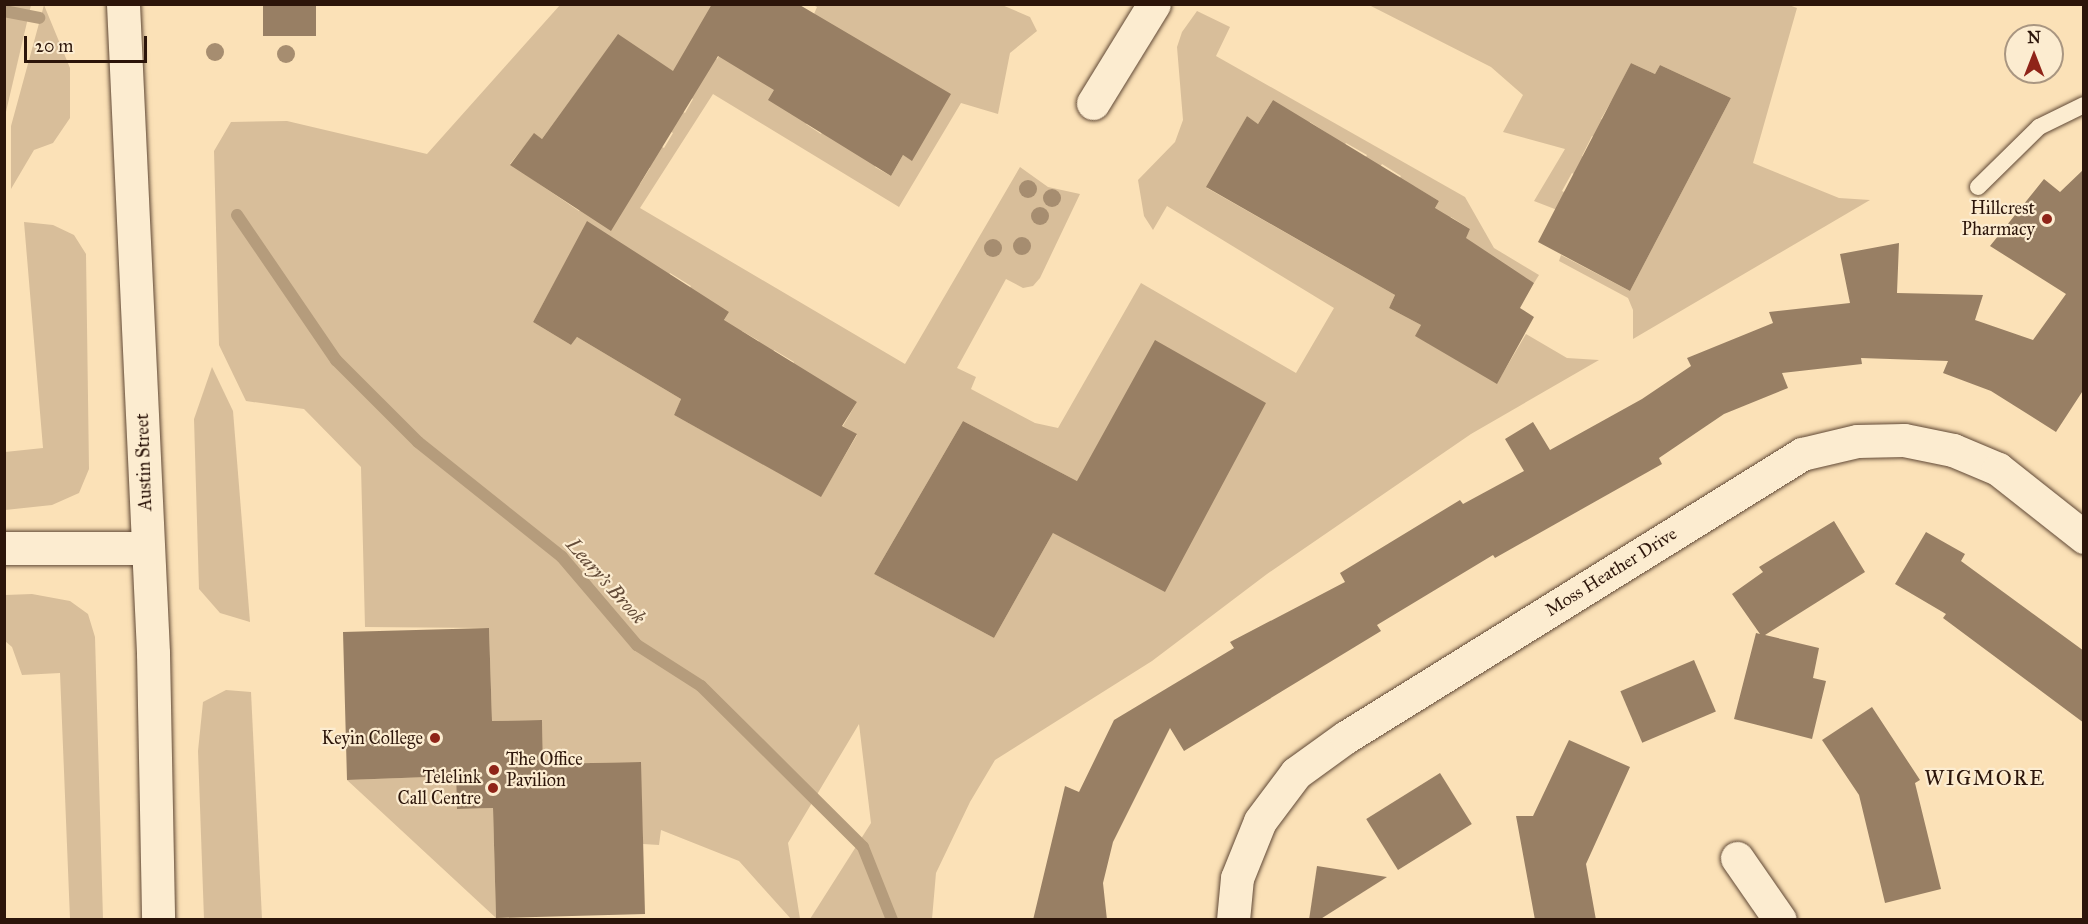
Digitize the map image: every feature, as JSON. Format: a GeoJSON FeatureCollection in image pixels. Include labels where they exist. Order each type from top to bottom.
{"type":"FeatureCollection","features":[{"type":"Feature","properties":{"kind":"street","name":"Austin Street"},"geometry":{"type":"LineString","coordinates":[[123,4],[148,548],[158,920]]}},
{"type":"Feature","properties":{"kind":"street"},"geometry":{"type":"LineString","coordinates":[[1093,103],[1154,4]]}},
{"type":"Feature","properties":{"kind":"street","name":"Moss Heather Drive"},"geometry":{"type":"LineString","coordinates":[[1233,920],[1237,878],[1260,821],[1296,773],[1346,737],[1802,454],[1857,441],[1904,440],[1953,450],[1998,469],[2084,537]]}},
{"type":"Feature","properties":{"kind":"street"},"geometry":{"type":"LineString","coordinates":[[4,548],[148,548]]}},
{"type":"Feature","properties":{"kind":"street"},"geometry":{"type":"LineString","coordinates":[[1737,858],[1780,920]]}},
{"type":"Feature","properties":{"kind":"lane"},"geometry":{"type":"LineString","coordinates":[[1978,187],[2039,127],[2084,105]]}},
{"type":"Feature","properties":{"kind":"shaded area"},"geometry":{"type":"Polygon","coordinates":[[[712,4],[703,50],[717,59],[728,43],[749,55],[741,70],[817,103],[806,124],[821,134],[833,115],[887,146],[875,167],[891,176],[903,155],[911,160],[814,14],[817,7],[813,5],[1002,5],[1030,17],[1037,31],[1010,53],[998,114],[961,103],[899,207],[713,94],[640,208],[905,364],[1020,167],[1048,187],[1080,194],[1040,278],[1033,286],[1023,288],[1006,279],[957,368],[976,377],[971,389],[1035,423],[1058,428],[1141,283],[1296,373],[1334,308],[1167,206],[1153,230],[1144,216],[1138,180],[1175,142],[1183,120],[1177,47],[1182,32],[1197,11],[1230,27],[1216,56],[1465,197],[1494,248],[1539,275],[1534,283],[1456,255],[1470,229],[1451,217],[1425,226],[1439,201],[1414,186],[1399,209],[1386,200],[1401,176],[1382,164],[1366,188],[1353,180],[1367,155],[1346,143],[1330,168],[1316,159],[1330,135],[1310,122],[1294,146],[1273,100],[1258,124],[1247,116],[1207,188],[1395,295],[1389,308],[1421,325],[1416,336],[1497,383],[1526,334],[1567,358],[1599,360],[1471,434],[1267,574],[1152,661],[995,760],[970,802],[936,873],[932,919],[810,919],[871,823],[859,724],[788,843],[800,919],[791,919],[739,861],[661,830],[659,845],[643,844],[640,762],[543,764],[542,720],[492,721],[489,628],[365,627],[361,467],[304,409],[246,401],[219,345],[214,151],[231,122],[287,121],[427,154],[560,5],[712,4]],[[618,35],[542,139],[534,134],[510,164],[579,211],[621,172],[640,184],[650,168],[634,158],[647,139],[664,148],[673,133],[657,122],[669,104],[685,113],[693,99],[618,35]],[[570,254],[533,322],[571,345],[577,337],[681,399],[674,415],[821,496],[857,435],[843,426],[857,402],[780,386],[794,362],[774,350],[761,373],[746,364],[759,341],[742,331],[717,332],[729,312],[677,310],[691,286],[670,273],[655,299],[570,254]],[[963,421],[874,574],[994,638],[1053,533],[1077,481],[963,421]]]}},
{"type":"Feature","properties":{"kind":"shaded area"},"geometry":{"type":"Polygon","coordinates":[[[1786,4],[1797,8],[1753,163],[1839,198],[1870,200],[1633,339],[1633,310],[1628,298],[1559,261],[1561,255],[1630,291],[1731,98],[1660,65],[1655,74],[1631,63],[1621,83],[1637,110],[1612,100],[1601,119],[1626,130],[1617,147],[1592,136],[1582,156],[1604,167],[1595,185],[1572,173],[1562,191],[1586,203],[1578,218],[1534,201],[1565,149],[1503,132],[1523,95],[1491,67],[1369,5],[1786,4]]]}},
{"type":"Feature","properties":{"kind":"shaded area"},"geometry":{"type":"Polygon","coordinates":[[[4,5],[31,5],[5,116],[4,116],[4,5]]]}},
{"type":"Feature","properties":{"kind":"shaded area"},"geometry":{"type":"Polygon","coordinates":[[[44,5],[70,68],[70,118],[53,143],[34,150],[11,189],[11,126],[44,5]]]}},
{"type":"Feature","properties":{"kind":"shaded area"},"geometry":{"type":"Polygon","coordinates":[[[24,222],[53,225],[74,235],[86,254],[89,469],[79,493],[52,505],[5,510],[5,452],[43,448],[24,222]]]}},
{"type":"Feature","properties":{"kind":"shaded area"},"geometry":{"type":"Polygon","coordinates":[[[212,367],[233,411],[250,622],[220,613],[199,589],[194,419],[212,367]]]}},
{"type":"Feature","properties":{"kind":"shaded area"},"geometry":{"type":"Polygon","coordinates":[[[32,594],[70,601],[88,614],[95,637],[103,919],[70,919],[60,673],[22,675],[12,647],[5,641],[5,595],[32,594]]]}},
{"type":"Feature","properties":{"kind":"shaded area"},"geometry":{"type":"Polygon","coordinates":[[[226,690],[251,692],[262,919],[204,919],[198,751],[203,702],[226,690]]]}},
{"type":"Feature","properties":{"kind":"shaded area"},"geometry":{"type":"Polygon","coordinates":[[[456,776],[457,809],[493,808],[496,918],[347,780],[456,776]]]}},
{"type":"Feature","properties":{"kind":"building"},"geometry":{"type":"Polygon","coordinates":[[[263,4],[316,4],[316,36],[263,36],[263,4]]]}},
{"type":"Feature","properties":{"kind":"building"},"geometry":{"type":"Polygon","coordinates":[[[712,4],[798,4],[951,94],[912,161],[903,155],[891,176],[768,100],[774,90],[718,56],[611,231],[510,165],[534,133],[542,139],[618,34],[673,71],[712,4]]]}},
{"type":"Feature","properties":{"kind":"building"},"geometry":{"type":"Polygon","coordinates":[[[1631,63],[1655,74],[1660,65],[1731,98],[1630,291],[1538,242],[1631,63]]]}},
{"type":"Feature","properties":{"kind":"building"},"geometry":{"type":"Polygon","coordinates":[[[1273,100],[1439,201],[1435,208],[1470,229],[1466,238],[1534,283],[1520,308],[1534,317],[1497,384],[1415,336],[1421,325],[1389,308],[1395,295],[1206,187],[1247,116],[1258,124],[1273,100]]]}},
{"type":"Feature","properties":{"kind":"building"},"geometry":{"type":"Polygon","coordinates":[[[2084,169],[2084,389],[2056,432],[1991,391],[1943,373],[1948,361],[1861,358],[1862,364],[1782,373],[1788,388],[1724,414],[1659,458],[1662,464],[1495,558],[1493,555],[1377,625],[1381,631],[1184,751],[1170,728],[1113,842],[1103,883],[1107,920],[1033,920],[1065,786],[1079,792],[1114,720],[1234,648],[1230,642],[1345,582],[1340,573],[1460,500],[1463,504],[1524,471],[1505,439],[1533,422],[1550,450],[1642,399],[1691,366],[1687,358],[1773,323],[1769,312],[1850,303],[1840,254],[1899,243],[1897,293],[1983,295],[1975,320],[2033,340],[2066,294],[1990,246],[2044,179],[2060,192],[2084,169]]]}},
{"type":"Feature","properties":{"kind":"building"},"geometry":{"type":"Polygon","coordinates":[[[587,221],[729,312],[724,320],[857,402],[842,426],[857,434],[821,497],[674,415],[681,399],[577,337],[571,345],[533,322],[587,221]]]}},
{"type":"Feature","properties":{"kind":"building"},"geometry":{"type":"Polygon","coordinates":[[[1155,340],[1266,403],[1165,592],[1053,533],[994,638],[874,574],[963,421],[1077,481],[1155,340]]]}},
{"type":"Feature","properties":{"kind":"building"},"geometry":{"type":"Polygon","coordinates":[[[1834,521],[1865,572],[1765,635],[1819,648],[1813,678],[1826,681],[1812,739],[1734,719],[1756,633],[1760,634],[1732,594],[1763,572],[1759,567],[1834,521]]]}},
{"type":"Feature","properties":{"kind":"building"},"geometry":{"type":"Polygon","coordinates":[[[1926,532],[1965,554],[1961,561],[2084,651],[2084,723],[1943,618],[1946,614],[1895,584],[1926,532]]]}},
{"type":"Feature","properties":{"kind":"building","name":"The Office Pavilion"},"geometry":{"type":"Polygon","coordinates":[[[489,628],[492,721],[542,720],[543,764],[641,762],[645,914],[496,918],[493,808],[457,809],[456,776],[347,780],[343,632],[489,628]]]}},
{"type":"Feature","properties":{"kind":"building"},"geometry":{"type":"Polygon","coordinates":[[[1694,660],[1716,712],[1642,743],[1620,691],[1694,660]]]}},
{"type":"Feature","properties":{"kind":"building"},"geometry":{"type":"Polygon","coordinates":[[[1872,707],[1920,780],[1915,783],[1941,889],[1885,903],[1859,795],[1822,740],[1872,707]]]}},
{"type":"Feature","properties":{"kind":"building"},"geometry":{"type":"Polygon","coordinates":[[[1569,740],[1630,767],[1586,864],[1596,920],[1535,920],[1516,816],[1533,816],[1569,740]]]}},
{"type":"Feature","properties":{"kind":"building"},"geometry":{"type":"Polygon","coordinates":[[[1440,773],[1472,824],[1398,870],[1366,819],[1440,773]]]}},
{"type":"Feature","properties":{"kind":"building"},"geometry":{"type":"Polygon","coordinates":[[[1317,866],[1387,877],[1319,920],[1309,920],[1317,866]]]}},
{"type":"Feature","properties":{"kind":"waterway","name":"Leary's Brook"},"geometry":{"type":"LineString","coordinates":[[4,11],[39,18]]}},
{"type":"Feature","properties":{"kind":"waterway","name":"Leary's Brook"},"geometry":{"type":"LineString","coordinates":[[237,215],[336,360],[418,442],[562,557],[637,645],[701,686],[863,847],[892,920]]}},
{"type":"Feature","properties":{"kind":"place","name":"Hillcrest Pharmacy"},"geometry":{"type":"Point","coordinates":[2047,219]}},
{"type":"Feature","properties":{"kind":"place","name":"Keyin College"},"geometry":{"type":"Point","coordinates":[435,738]}},
{"type":"Feature","properties":{"kind":"place","name":"The Office Pavilion"},"geometry":{"type":"Point","coordinates":[494,770]}},
{"type":"Feature","properties":{"kind":"place","name":"Telelink Call Centre"},"geometry":{"type":"Point","coordinates":[493,788]}},
{"type":"Feature","properties":{"kind":"district","name":"WIGMORE"},"geometry":{"type":"Point","coordinates":[1985,778]}}]}
